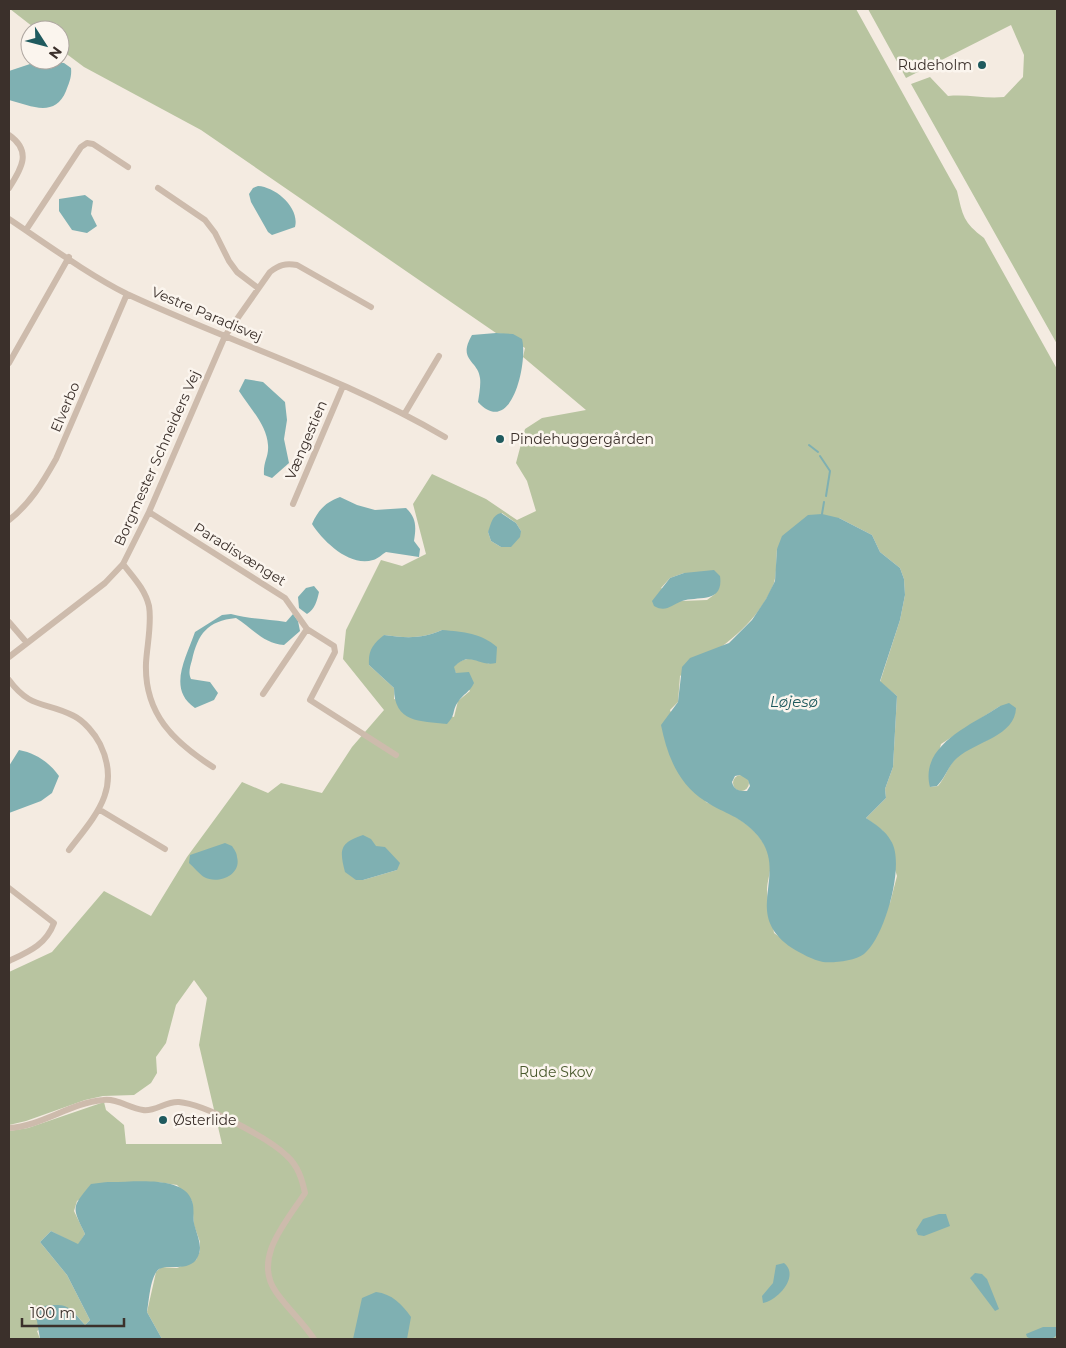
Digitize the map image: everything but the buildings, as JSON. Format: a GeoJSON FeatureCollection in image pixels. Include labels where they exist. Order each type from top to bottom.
{"type":"FeatureCollection","features":[{"type":"Feature","properties":{"kind":"street"},"geometry":{"type":"LineString","coordinates":[[9,135],[18,141],[22,149],[23,160],[20,170],[9,188]]}},
{"type":"Feature","properties":{"kind":"street"},"geometry":{"type":"LineString","coordinates":[[26,230],[81,147],[86,143],[93,144],[128,167]]}},
{"type":"Feature","properties":{"kind":"street"},"geometry":{"type":"LineString","coordinates":[[158,188],[205,220],[216,233],[229,261],[237,272],[258,288]]}},
{"type":"Feature","properties":{"kind":"street","name":"Vestre Paradisvej"},"geometry":{"type":"LineString","coordinates":[[9,219],[127,294],[405,413],[445,437]]}},
{"type":"Feature","properties":{"kind":"street"},"geometry":{"type":"LineString","coordinates":[[9,363],[69,257]]}},
{"type":"Feature","properties":{"kind":"street","name":"Borgmester Schneiders Vej"},"geometry":{"type":"LineString","coordinates":[[9,657],[105,583],[123,564],[149,512],[225,336],[270,272],[278,266],[297,265],[371,307]]}},
{"type":"Feature","properties":{"kind":"street","name":"Elverbo"},"geometry":{"type":"LineString","coordinates":[[9,520],[38,489],[56,459],[127,294]]}},
{"type":"Feature","properties":{"kind":"street"},"geometry":{"type":"LineString","coordinates":[[405,413],[438,356]]}},
{"type":"Feature","properties":{"kind":"street","name":"Vængestien"},"geometry":{"type":"LineString","coordinates":[[293,504],[343,386]]}},
{"type":"Feature","properties":{"kind":"street","name":"Paradisvænget"},"geometry":{"type":"LineString","coordinates":[[149,512],[285,598],[307,628],[334,646],[336,652],[310,700],[396,755]]}},
{"type":"Feature","properties":{"kind":"street"},"geometry":{"type":"LineString","coordinates":[[123,564],[141,588],[149,606],[146,665],[147,686],[153,706],[162,724],[174,739],[213,767]]}},
{"type":"Feature","properties":{"kind":"street"},"geometry":{"type":"LineString","coordinates":[[9,622],[27,643]]}},
{"type":"Feature","properties":{"kind":"street"},"geometry":{"type":"LineString","coordinates":[[263,694],[307,628]]}},
{"type":"Feature","properties":{"kind":"street"},"geometry":{"type":"LineString","coordinates":[[9,680],[26,699],[77,717],[98,740],[105,755],[108,769],[107,790],[100,810],[69,850]]}},
{"type":"Feature","properties":{"kind":"street"},"geometry":{"type":"LineString","coordinates":[[100,810],[165,850]]}},
{"type":"Feature","properties":{"kind":"street"},"geometry":{"type":"LineString","coordinates":[[9,888],[54,923],[51,932],[38,947],[9,961]]}},
{"type":"Feature","properties":{"kind":"street"},"geometry":{"type":"LineString","coordinates":[[9,1128],[104,1099],[115,1100],[145,1111],[178,1102],[237,1123],[287,1155],[302,1180],[305,1192],[273,1245],[268,1256],[266,1268],[275,1291],[314,1339]]}},
{"type":"Feature","properties":{"kind":"green space","name":"Rude Skov"},"geometry":{"type":"Polygon","coordinates":[[[10,9],[856,9],[957,191],[965,218],[984,238],[1057,369],[1057,1339],[162,1339],[147,1312],[156,1272],[161,1267],[177,1268],[196,1260],[200,1251],[200,1242],[194,1225],[192,1201],[177,1185],[157,1182],[107,1182],[77,1201],[74,1211],[85,1234],[78,1245],[51,1231],[40,1242],[67,1275],[90,1320],[85,1325],[71,1309],[37,1331],[40,1339],[9,1339],[9,1131],[28,1128],[104,1102],[106,1110],[124,1125],[126,1144],[222,1144],[199,1045],[207,998],[194,980],[176,1005],[166,1043],[156,1057],[157,1073],[151,1083],[134,1095],[103,1096],[85,1100],[26,1121],[9,1125],[9,972],[52,952],[104,891],[151,916],[187,857],[242,782],[268,793],[281,783],[322,793],[352,747],[384,710],[343,659],[346,630],[381,560],[402,566],[426,554],[413,504],[432,474],[486,499],[517,520],[536,511],[527,481],[516,463],[525,429],[542,418],[586,410],[523,357],[525,348],[503,334],[496,333],[201,130],[84,67],[70,56],[70,20],[24,20],[10,9]],[[502,513],[488,532],[491,541],[501,547],[521,531],[516,523],[502,513]],[[839,518],[777,549],[775,579],[767,599],[757,613],[734,637],[680,676],[678,702],[670,710],[706,802],[726,811],[745,823],[761,839],[766,848],[770,859],[767,890],[769,906],[774,933],[781,938],[890,903],[897,876],[883,831],[866,818],[886,798],[885,789],[893,767],[897,696],[880,682],[900,620],[905,595],[904,579],[900,568],[880,552],[872,535],[839,518]],[[684,573],[670,578],[661,588],[681,601],[707,600],[715,594],[684,573]],[[442,630],[435,633],[407,637],[384,635],[369,665],[394,688],[394,699],[454,717],[458,701],[470,691],[453,667],[466,659],[490,664],[442,630]],[[1000,706],[941,744],[930,787],[938,786],[959,755],[989,739],[1000,706]],[[376,846],[363,880],[397,870],[376,846]]]}},
{"type":"Feature","properties":{"kind":"green space"},"geometry":{"type":"Polygon","coordinates":[[[868,9],[1057,9],[1057,344],[911,84],[930,77],[948,96],[1004,97],[1023,77],[1024,55],[1011,25],[906,78],[868,9]]]}},
{"type":"Feature","properties":{"kind":"green space"},"geometry":{"type":"Polygon","coordinates":[[[738,775],[744,775],[749,780],[747,789],[738,791],[733,786],[733,780],[738,775]]]}},
{"type":"Feature","properties":{"kind":"water"},"geometry":{"type":"Polygon","coordinates":[[[20,67],[20,70],[70,70],[70,67],[71,74],[66,91],[56,105],[42,108],[9,100],[9,71],[20,67]]]}},
{"type":"Feature","properties":{"kind":"water"},"geometry":{"type":"Polygon","coordinates":[[[258,186],[272,190],[285,200],[294,213],[295,227],[272,235],[268,232],[251,202],[249,194],[253,188],[258,186]]]}},
{"type":"Feature","properties":{"kind":"water"},"geometry":{"type":"Polygon","coordinates":[[[85,195],[93,201],[91,214],[97,226],[87,233],[72,230],[59,211],[59,199],[85,195]]]}},
{"type":"Feature","properties":{"kind":"water"},"geometry":{"type":"Polygon","coordinates":[[[513,334],[522,339],[522,363],[515,393],[508,404],[500,411],[490,411],[478,402],[480,378],[476,367],[467,355],[467,350],[472,335],[513,334]]]}},
{"type":"Feature","properties":{"kind":"water"},"geometry":{"type":"Polygon","coordinates":[[[245,379],[263,382],[285,402],[287,420],[284,439],[289,463],[272,478],[264,475],[268,449],[264,430],[239,391],[245,379]]]}},
{"type":"Feature","properties":{"kind":"water"},"geometry":{"type":"Polygon","coordinates":[[[340,497],[357,505],[375,510],[406,508],[414,519],[414,541],[420,549],[419,557],[386,552],[375,559],[355,560],[330,545],[312,524],[323,507],[340,497]]]}},
{"type":"Feature","properties":{"kind":"water"},"geometry":{"type":"Polygon","coordinates":[[[501,513],[516,523],[521,531],[520,537],[511,547],[501,547],[491,541],[488,532],[494,518],[501,513]]]}},
{"type":"Feature","properties":{"kind":"water","name":"Løjesø"},"geometry":{"type":"Polygon","coordinates":[[[822,514],[839,518],[872,535],[880,552],[900,568],[904,579],[905,595],[900,620],[880,681],[897,696],[893,767],[885,789],[886,798],[866,818],[877,825],[889,837],[895,852],[896,866],[891,901],[872,946],[860,956],[850,960],[833,962],[815,960],[792,948],[777,935],[769,921],[767,907],[769,865],[767,851],[758,836],[739,819],[705,801],[688,786],[670,758],[661,725],[678,702],[682,667],[690,658],[729,643],[752,620],[775,581],[777,549],[782,536],[808,515],[822,514]],[[740,775],[735,776],[732,782],[737,790],[747,791],[750,786],[748,780],[740,775]]]}},
{"type":"Feature","properties":{"kind":"water"},"geometry":{"type":"Polygon","coordinates":[[[714,570],[720,576],[720,585],[714,595],[682,601],[665,609],[654,606],[652,601],[670,578],[684,573],[714,570]]]}},
{"type":"Feature","properties":{"kind":"water"},"geometry":{"type":"Polygon","coordinates":[[[314,586],[319,592],[314,607],[307,614],[299,608],[298,597],[306,588],[314,586]]]}},
{"type":"Feature","properties":{"kind":"water"},"geometry":{"type":"Polygon","coordinates":[[[231,614],[286,622],[293,614],[298,621],[300,631],[284,645],[264,639],[236,618],[218,622],[205,630],[194,651],[190,670],[191,679],[210,682],[218,693],[214,700],[195,708],[182,692],[180,682],[187,652],[195,632],[222,615],[231,614]]]}},
{"type":"Feature","properties":{"kind":"water"},"geometry":{"type":"Polygon","coordinates":[[[442,630],[478,636],[497,647],[496,663],[490,664],[470,659],[460,662],[454,667],[456,673],[469,672],[474,683],[471,689],[458,702],[452,718],[447,724],[418,721],[404,714],[398,708],[394,688],[369,665],[369,655],[372,648],[384,635],[414,637],[442,630]]]}},
{"type":"Feature","properties":{"kind":"water"},"geometry":{"type":"Polygon","coordinates":[[[1009,703],[1016,708],[1014,717],[1009,725],[1002,732],[957,758],[937,786],[930,787],[929,772],[932,759],[940,748],[963,729],[1000,706],[1009,703]]]}},
{"type":"Feature","properties":{"kind":"water"},"geometry":{"type":"Polygon","coordinates":[[[19,750],[42,759],[59,776],[52,793],[41,801],[9,813],[9,766],[19,750]]]}},
{"type":"Feature","properties":{"kind":"water"},"geometry":{"type":"Polygon","coordinates":[[[363,835],[371,839],[376,846],[385,847],[400,863],[397,870],[363,880],[356,880],[345,872],[342,858],[343,848],[350,841],[363,835]]]}},
{"type":"Feature","properties":{"kind":"water"},"geometry":{"type":"Polygon","coordinates":[[[225,843],[232,846],[238,863],[236,869],[228,877],[216,880],[204,877],[189,863],[190,855],[225,843]]]}},
{"type":"Feature","properties":{"kind":"water"},"geometry":{"type":"Polygon","coordinates":[[[142,1181],[167,1183],[187,1192],[193,1204],[194,1224],[200,1244],[200,1252],[196,1260],[191,1264],[181,1267],[160,1268],[155,1275],[151,1285],[147,1312],[162,1339],[40,1339],[36,1315],[44,1306],[64,1306],[72,1310],[85,1325],[90,1320],[67,1275],[40,1242],[51,1231],[78,1244],[85,1234],[76,1213],[77,1203],[91,1184],[142,1181]]]}},
{"type":"Feature","properties":{"kind":"water"},"geometry":{"type":"Polygon","coordinates":[[[946,1214],[950,1226],[924,1236],[918,1235],[916,1230],[923,1219],[946,1214]]]}},
{"type":"Feature","properties":{"kind":"water"},"geometry":{"type":"Polygon","coordinates":[[[784,1263],[790,1274],[785,1287],[775,1297],[763,1303],[762,1296],[773,1283],[776,1265],[784,1263]]]}},
{"type":"Feature","properties":{"kind":"water"},"geometry":{"type":"Polygon","coordinates":[[[975,1273],[982,1274],[987,1279],[999,1309],[995,1311],[970,1278],[975,1273]]]}},
{"type":"Feature","properties":{"kind":"water"},"geometry":{"type":"Polygon","coordinates":[[[376,1292],[396,1300],[411,1317],[407,1339],[353,1339],[362,1298],[376,1292]]]}},
{"type":"Feature","properties":{"kind":"water"},"geometry":{"type":"Polygon","coordinates":[[[1043,1327],[1057,1327],[1057,1335],[1052,1339],[1031,1339],[1027,1337],[1026,1334],[1043,1327]]]}},
{"type":"Feature","properties":{"kind":"waterway"},"geometry":{"type":"LineString","coordinates":[[809,445],[818,452]]}},
{"type":"Feature","properties":{"kind":"waterway"},"geometry":{"type":"LineString","coordinates":[[820,456],[830,471],[826,496]]}},
{"type":"Feature","properties":{"kind":"waterway"},"geometry":{"type":"LineString","coordinates":[[822,514],[824,502]]}},
{"type":"Feature","properties":{"kind":"place","name":"Rudeholm"},"geometry":{"type":"Point","coordinates":[982,65]}},
{"type":"Feature","properties":{"kind":"place","name":"Pindehuggergården"},"geometry":{"type":"Point","coordinates":[500,439]}},
{"type":"Feature","properties":{"kind":"place","name":"Østerlide"},"geometry":{"type":"Point","coordinates":[163,1120]}}]}
